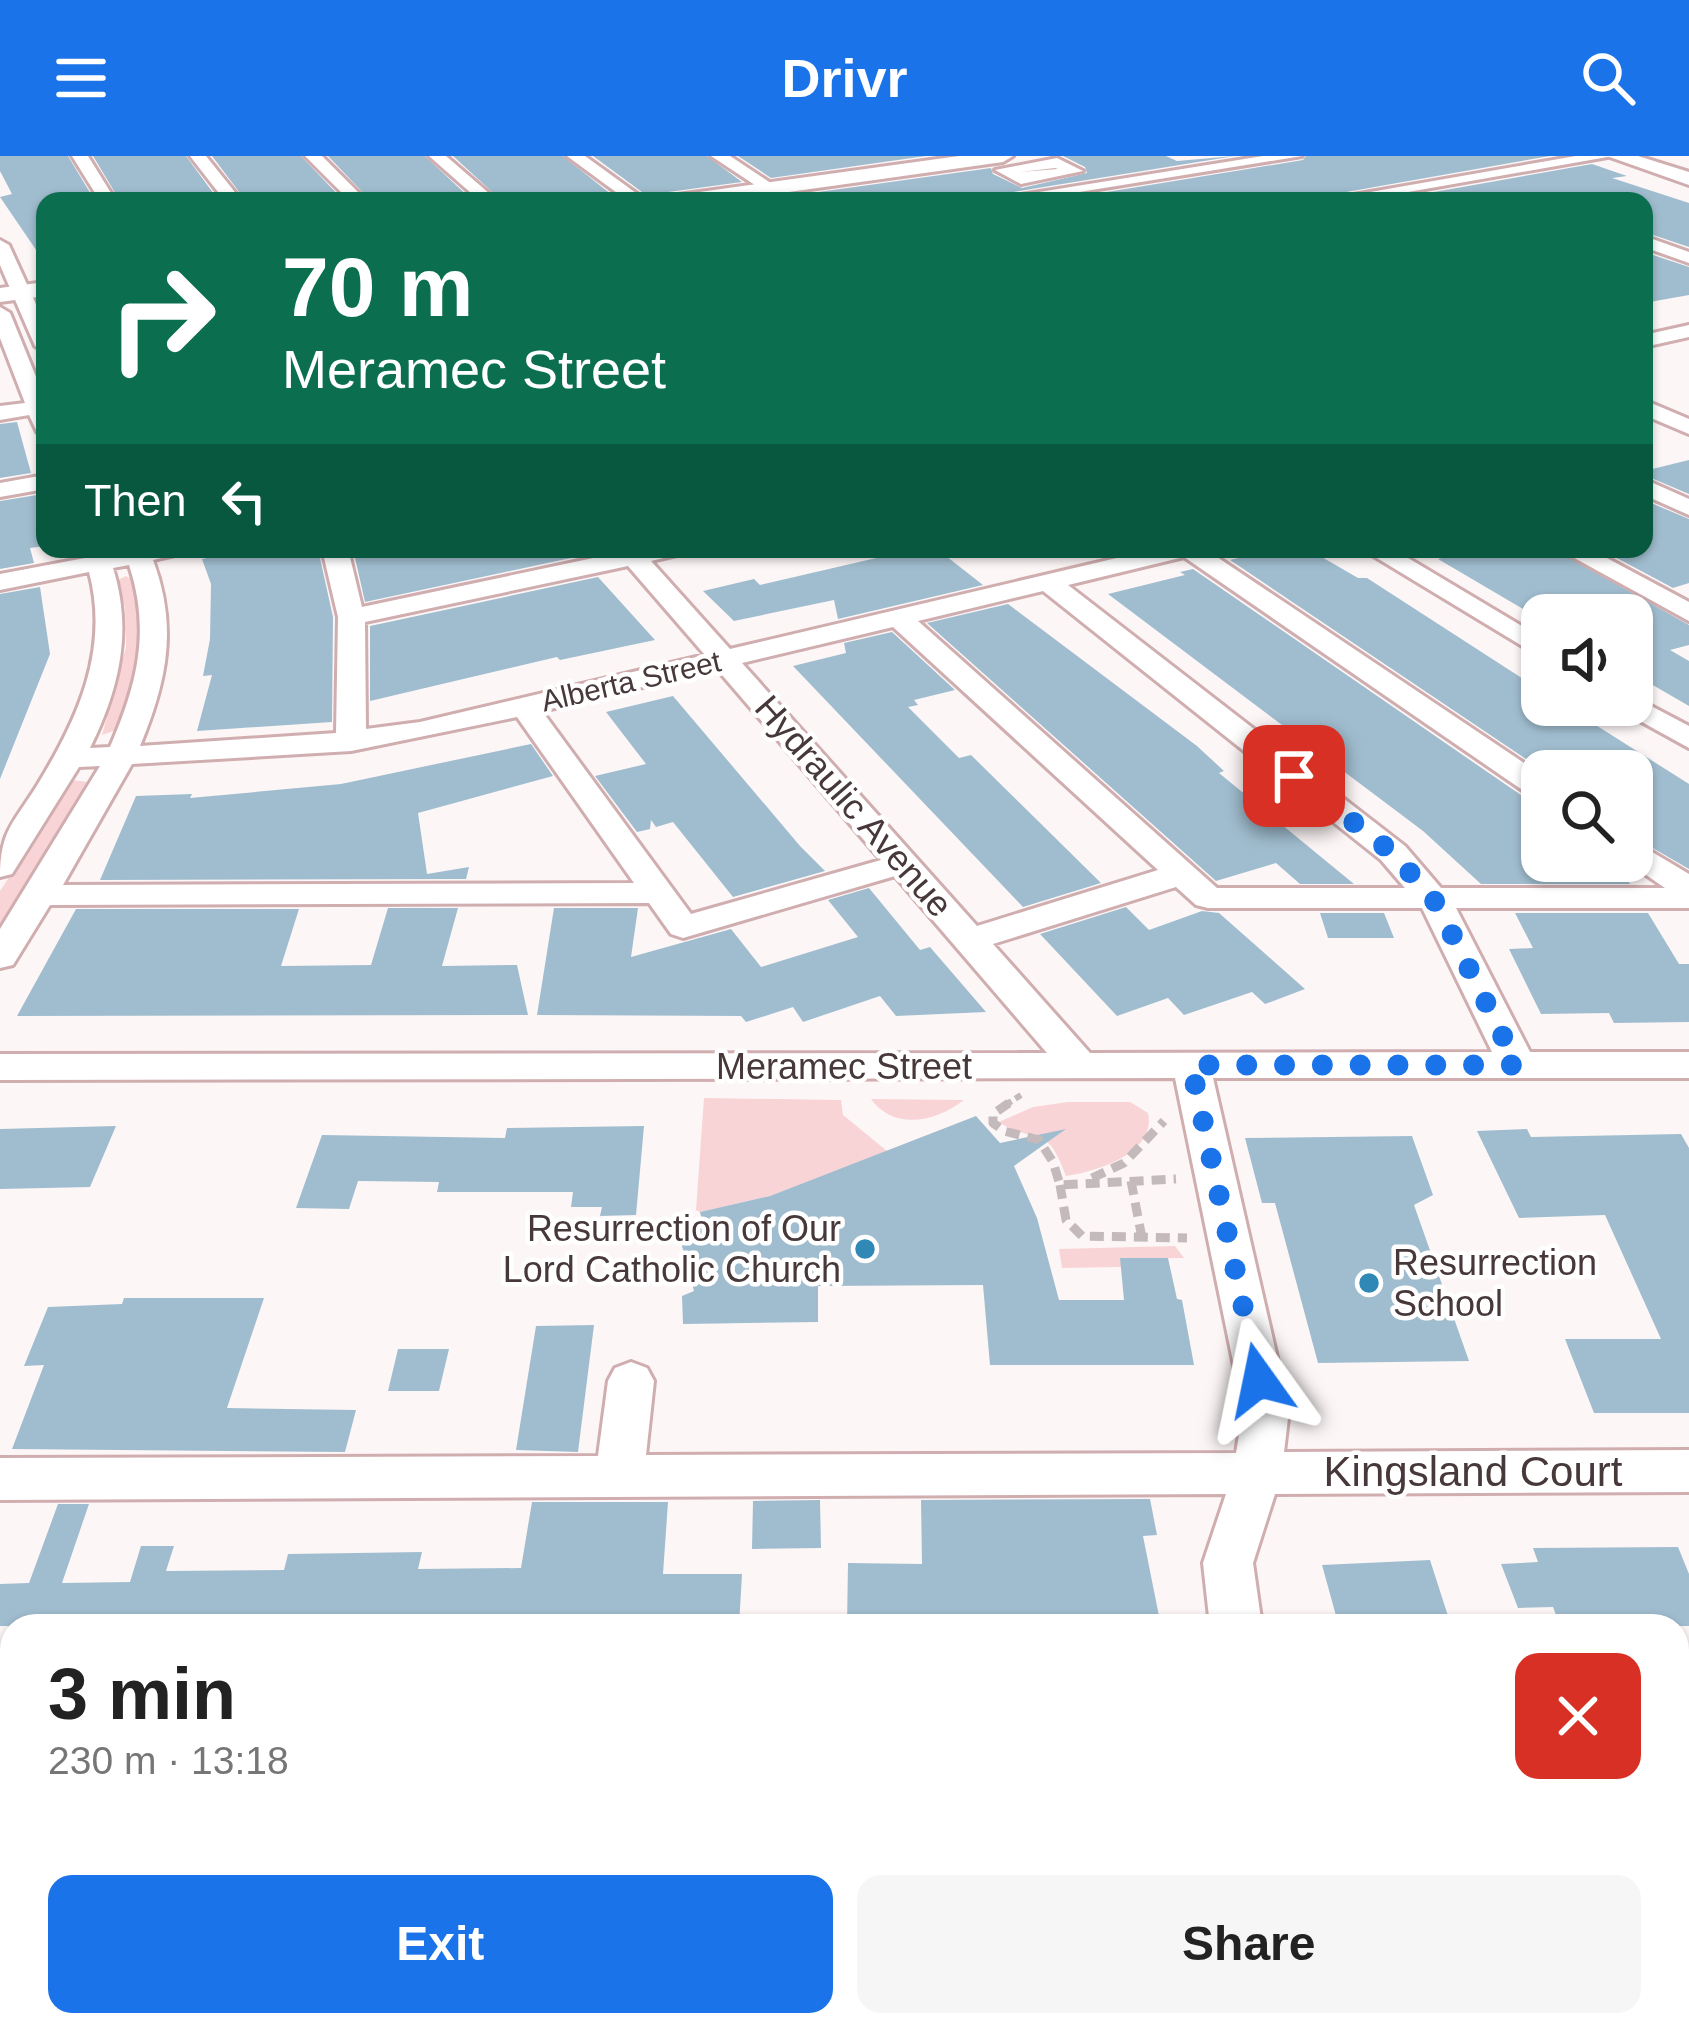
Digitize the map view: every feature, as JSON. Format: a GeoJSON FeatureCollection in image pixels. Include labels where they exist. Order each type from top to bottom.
{"type":"FeatureCollection","features":[{"type":"Feature","properties":{"kind":"main road"},"geometry":{"type":"LineString","coordinates":[[745,192],[1004,156]]}},
{"type":"Feature","properties":{"kind":"main road"},"geometry":{"type":"LineString","coordinates":[[1617,156],[1689,179]]}},
{"type":"Feature","properties":{"kind":"street"},"geometry":{"type":"LineString","coordinates":[[80,156],[102,192]]}},
{"type":"Feature","properties":{"kind":"street"},"geometry":{"type":"LineString","coordinates":[[198,156],[227,192]]}},
{"type":"Feature","properties":{"kind":"street"},"geometry":{"type":"LineString","coordinates":[[313,156],[350,192]]}},
{"type":"Feature","properties":{"kind":"street"},"geometry":{"type":"LineString","coordinates":[[437,156],[479,192]]}},
{"type":"Feature","properties":{"kind":"street"},"geometry":{"type":"LineString","coordinates":[[575,156],[626,192]]}},
{"type":"Feature","properties":{"kind":"street"},"geometry":{"type":"LineString","coordinates":[[722,156],[773,192]]}},
{"type":"Feature","properties":{"kind":"street"},"geometry":{"type":"LineString","coordinates":[[1052,192],[1294,156]]}},
{"type":"Feature","properties":{"kind":"street"},"geometry":{"type":"LineString","coordinates":[[1466,156],[1510,171]]}},
{"type":"Feature","properties":{"kind":"street"},"geometry":{"type":"LineString","coordinates":[[1382,192],[1605,156]]}},
{"type":"Feature","properties":{"kind":"street"},"geometry":{"type":"LineString","coordinates":[[1088,164],[1161,192]]}},
{"type":"Feature","properties":{"kind":"street"},"geometry":{"type":"LineString","coordinates":[[1653,244],[1689,258]]}},
{"type":"Feature","properties":{"kind":"street"},"geometry":{"type":"LineString","coordinates":[[0,245],[36,324]]}},
{"type":"Feature","properties":{"kind":"street"},"geometry":{"type":"LineString","coordinates":[[1653,265],[1689,258]]}},
{"type":"Feature","properties":{"kind":"street"},"geometry":{"type":"LineString","coordinates":[[0,314],[7,350],[36,403]]}},
{"type":"Feature","properties":{"kind":"street"},"geometry":{"type":"LineString","coordinates":[[1653,339],[1689,331]]}},
{"type":"Feature","properties":{"kind":"street"},"geometry":{"type":"LineString","coordinates":[[1653,410],[1689,428]]}},
{"type":"Feature","properties":{"kind":"street"},"geometry":{"type":"LineString","coordinates":[[0,413],[36,414]]}},
{"type":"Feature","properties":{"kind":"street"},"geometry":{"type":"LineString","coordinates":[[1653,437],[1689,428]]}},
{"type":"Feature","properties":{"kind":"street"},"geometry":{"type":"LineString","coordinates":[[0,490],[36,484]]}},
{"type":"Feature","properties":{"kind":"street"},"geometry":{"type":"LineString","coordinates":[[1653,490],[1689,508]]}},
{"type":"Feature","properties":{"kind":"street"},"geometry":{"type":"LineString","coordinates":[[0,582],[90,558]]}},
{"type":"Feature","properties":{"kind":"street"},"geometry":{"type":"LineString","coordinates":[[0,867],[88,725],[105,684],[113,608],[98,558]]}},
{"type":"Feature","properties":{"kind":"street"},"geometry":{"type":"LineString","coordinates":[[0,957],[120,758],[154,666],[157,632],[139,558]]}},
{"type":"Feature","properties":{"kind":"street"},"geometry":{"type":"LineString","coordinates":[[337,558],[351,616],[351,742]]}},
{"type":"Feature","properties":{"kind":"street"},"geometry":{"type":"LineString","coordinates":[[351,616],[609,558]]}},
{"type":"Feature","properties":{"kind":"street","name":"Hydraulic Avenue"},"geometry":{"type":"LineString","coordinates":[[636,558],[1079,1065]]}},
{"type":"Feature","properties":{"kind":"street","name":"Alberta Street"},"geometry":{"type":"LineString","coordinates":[[68,758],[351,742],[524,706],[1149,558]]}},
{"type":"Feature","properties":{"kind":"street"},"geometry":{"type":"LineString","coordinates":[[1200,558],[1521,775]]}},
{"type":"Feature","properties":{"kind":"street"},"geometry":{"type":"LineString","coordinates":[[1390,558],[1521,637]]}},
{"type":"Feature","properties":{"kind":"street"},"geometry":{"type":"LineString","coordinates":[[1588,558],[1689,613]]}},
{"type":"Feature","properties":{"kind":"street"},"geometry":{"type":"LineString","coordinates":[[1048,582],[1393,853],[1433,899],[1517,1065]]}},
{"type":"Feature","properties":{"kind":"street"},"geometry":{"type":"LineString","coordinates":[[898,618],[1208,898],[1689,898]]}},
{"type":"Feature","properties":{"kind":"street"},"geometry":{"type":"LineString","coordinates":[[524,706],[683,927],[902,864]]}},
{"type":"Feature","properties":{"kind":"street"},"geometry":{"type":"LineString","coordinates":[[1653,718],[1689,740]]}},
{"type":"Feature","properties":{"kind":"street"},"geometry":{"type":"LineString","coordinates":[[1653,864],[1689,889]]}},
{"type":"Feature","properties":{"kind":"street"},"geometry":{"type":"LineString","coordinates":[[970,940],[1181,874]]}},
{"type":"Feature","properties":{"kind":"street"},"geometry":{"type":"LineString","coordinates":[[37,895],[658,893]]}},
{"type":"Feature","properties":{"kind":"street"},"geometry":{"type":"LineString","coordinates":[[1191,1065],[1266,1410],[1257,1472],[1228,1563],[1234,1614]]}},
{"type":"Feature","properties":{"kind":"street","name":"Meramec Street"},"geometry":{"type":"LineString","coordinates":[[0,1066],[1689,1065]]}},
{"type":"Feature","properties":{"kind":"street"},"geometry":{"type":"LineString","coordinates":[[620,1475],[632,1381]]}},
{"type":"Feature","properties":{"kind":"street","name":"Kingsland Court"},"geometry":{"type":"LineString","coordinates":[[0,1479],[1689,1471]]}},
{"type":"Feature","properties":{"kind":"path"},"geometry":{"type":"LineString","coordinates":[[1021,1095],[993,1114],[993,1123],[1000,1130],[1031,1135],[1044,1144],[1053,1156],[1066,1220],[1076,1233],[1094,1239],[1180,1238]]}},
{"type":"Feature","properties":{"kind":"path"},"geometry":{"type":"LineString","coordinates":[[1083,1182],[1124,1163],[1165,1120]]}},
{"type":"Feature","properties":{"kind":"path"},"geometry":{"type":"LineString","coordinates":[[1060,1185],[1176,1179]]}},
{"type":"Feature","properties":{"kind":"path"},"geometry":{"type":"LineString","coordinates":[[1131,1180],[1142,1238]]}},
{"type":"Feature","properties":{"kind":"shaded area"},"geometry":{"type":"Polygon","coordinates":[[[126,576],[136,583],[139,602],[138,658],[117,730],[102,735],[126,647],[118,580],[126,576]]]}},
{"type":"Feature","properties":{"kind":"shaded area"},"geometry":{"type":"Polygon","coordinates":[[[73,780],[87,782],[0,925],[0,891],[73,780]]]}},
{"type":"Feature","properties":{"kind":"shaded area"},"geometry":{"type":"Polygon","coordinates":[[[704,1098],[841,1100],[843,1115],[887,1151],[770,1196],[700,1212],[696,1210],[704,1098]]]}},
{"type":"Feature","properties":{"kind":"shaded area"},"geometry":{"type":"Polygon","coordinates":[[[871,1099],[964,1100],[941,1114],[916,1120],[891,1116],[871,1099]]]}},
{"type":"Feature","properties":{"kind":"shaded area"},"geometry":{"type":"Polygon","coordinates":[[[1130,1102],[1148,1113],[1148,1127],[1143,1139],[1122,1158],[1066,1176],[1046,1141],[999,1122],[1033,1107],[1130,1102]]]}},
{"type":"Feature","properties":{"kind":"shaded area"},"geometry":{"type":"Polygon","coordinates":[[[1175,1246],[1184,1258],[1121,1259],[1121,1267],[1062,1268],[1059,1249],[1175,1246]]]}},
{"type":"Feature","properties":{"kind":"building"},"geometry":{"type":"Polygon","coordinates":[[[0,156],[68,156],[90,192],[36,192],[36,250],[0,197],[12,194],[0,171],[0,156]]]}},
{"type":"Feature","properties":{"kind":"building"},"geometry":{"type":"Polygon","coordinates":[[[93,156],[186,156],[212,192],[115,192],[93,156]]]}},
{"type":"Feature","properties":{"kind":"building"},"geometry":{"type":"Polygon","coordinates":[[[212,156],[301,156],[335,192],[239,192],[212,156]]]}},
{"type":"Feature","properties":{"kind":"building"},"geometry":{"type":"Polygon","coordinates":[[[328,156],[425,156],[463,192],[362,192],[328,156]]]}},
{"type":"Feature","properties":{"kind":"building"},"geometry":{"type":"Polygon","coordinates":[[[453,156],[563,156],[608,192],[492,192],[453,156]]]}},
{"type":"Feature","properties":{"kind":"building"},"geometry":{"type":"Polygon","coordinates":[[[593,156],[707,156],[742,182],[668,192],[642,192],[593,156]]]}},
{"type":"Feature","properties":{"kind":"building"},"geometry":{"type":"Polygon","coordinates":[[[738,156],[926,156],[771,178],[738,156]]]}},
{"type":"Feature","properties":{"kind":"building"},"geometry":{"type":"Polygon","coordinates":[[[1063,156],[1166,156],[1177,161],[1235,156],[1013,192],[819,192],[991,168],[993,174],[1022,188],[1087,173],[1085,167],[1063,156]]]}},
{"type":"Feature","properties":{"kind":"building"},"geometry":{"type":"Polygon","coordinates":[[[1306,156],[1550,156],[1346,192],[1107,192],[1306,156]]]}},
{"type":"Feature","properties":{"kind":"building"},"geometry":{"type":"Polygon","coordinates":[[[1592,164],[1627,176],[1612,178],[1689,203],[1689,247],[1653,235],[1653,192],[1434,192],[1592,164]]]}},
{"type":"Feature","properties":{"kind":"building"},"geometry":{"type":"Polygon","coordinates":[[[1653,255],[1689,267],[1689,295],[1653,301],[1653,255]]]}},
{"type":"Feature","properties":{"kind":"building"},"geometry":{"type":"Polygon","coordinates":[[[17,422],[31,473],[0,478],[0,424],[17,422]]]}},
{"type":"Feature","properties":{"kind":"building"},"geometry":{"type":"Polygon","coordinates":[[[1689,460],[1689,494],[1653,479],[1653,469],[1689,460]]]}},
{"type":"Feature","properties":{"kind":"building"},"geometry":{"type":"Polygon","coordinates":[[[36,495],[36,547],[30,548],[34,563],[0,569],[0,501],[36,495]]]}},
{"type":"Feature","properties":{"kind":"building"},"geometry":{"type":"Polygon","coordinates":[[[1653,504],[1689,519],[1689,583],[1673,588],[1617,558],[1653,558],[1653,504]]]}},
{"type":"Feature","properties":{"kind":"building"},"geometry":{"type":"Polygon","coordinates":[[[320,558],[333,617],[332,722],[197,731],[212,675],[203,676],[210,639],[211,584],[202,559],[320,558]]]}},
{"type":"Feature","properties":{"kind":"building"},"geometry":{"type":"Polygon","coordinates":[[[355,558],[571,558],[365,602],[355,558]]]}},
{"type":"Feature","properties":{"kind":"building"},"geometry":{"type":"Polygon","coordinates":[[[876,558],[948,558],[983,585],[838,619],[834,600],[734,621],[703,591],[754,579],[760,585],[876,558]]]}},
{"type":"Feature","properties":{"kind":"building"},"geometry":{"type":"Polygon","coordinates":[[[1324,558],[1358,578],[1367,578],[1521,677],[1521,726],[1597,726],[1635,750],[1521,750],[1521,756],[1230,560],[1324,558]]]}},
{"type":"Feature","properties":{"kind":"building"},"geometry":{"type":"Polygon","coordinates":[[[1570,558],[1634,594],[1521,594],[1521,608],[1438,559],[1570,558]]]}},
{"type":"Feature","properties":{"kind":"building"},"geometry":{"type":"Polygon","coordinates":[[[1193,569],[1521,795],[1521,882],[1630,884],[1481,884],[1423,831],[1108,594],[1185,575],[1180,572],[1193,569]]]}},
{"type":"Feature","properties":{"kind":"building"},"geometry":{"type":"Polygon","coordinates":[[[598,577],[655,640],[557,657],[370,701],[370,626],[598,577]]]}},
{"type":"Feature","properties":{"kind":"building"},"geometry":{"type":"Polygon","coordinates":[[[40,587],[50,654],[0,779],[0,594],[40,587]]]}},
{"type":"Feature","properties":{"kind":"building"},"geometry":{"type":"Polygon","coordinates":[[[1008,604],[1197,746],[1224,771],[1219,773],[1354,884],[1300,884],[1276,863],[1216,881],[927,623],[1008,604]]]}},
{"type":"Feature","properties":{"kind":"building"},"geometry":{"type":"Polygon","coordinates":[[[1653,605],[1689,625],[1689,645],[1670,650],[1689,661],[1689,706],[1653,685],[1653,605]]]}},
{"type":"Feature","properties":{"kind":"building"},"geometry":{"type":"Polygon","coordinates":[[[892,632],[955,690],[914,700],[918,705],[908,707],[959,758],[971,755],[1101,883],[1023,907],[793,666],[846,653],[844,643],[892,632]]]}},
{"type":"Feature","properties":{"kind":"building"},"geometry":{"type":"Polygon","coordinates":[[[673,696],[825,871],[733,897],[673,822],[656,827],[651,820],[650,829],[637,832],[595,776],[646,764],[606,712],[673,696]]]}},
{"type":"Feature","properties":{"kind":"building"},"geometry":{"type":"Polygon","coordinates":[[[531,744],[553,776],[418,813],[427,874],[469,867],[466,879],[100,880],[136,796],[192,794],[190,798],[341,784],[531,744]]]}},
{"type":"Feature","properties":{"kind":"building"},"geometry":{"type":"Polygon","coordinates":[[[1653,761],[1689,784],[1689,869],[1653,848],[1653,761]]]}},
{"type":"Feature","properties":{"kind":"building"},"geometry":{"type":"Polygon","coordinates":[[[869,888],[920,950],[930,947],[986,1012],[896,1016],[880,996],[803,1022],[793,1007],[746,1022],[741,1016],[537,1015],[554,908],[638,908],[631,957],[731,929],[761,967],[858,937],[828,900],[869,888]]]}},
{"type":"Feature","properties":{"kind":"building"},"geometry":{"type":"Polygon","coordinates":[[[1126,907],[1149,930],[1202,911],[1219,913],[1305,989],[1265,1004],[1252,992],[1184,1015],[1168,998],[1117,1016],[1040,934],[1126,907]]]}},
{"type":"Feature","properties":{"kind":"building"},"geometry":{"type":"Polygon","coordinates":[[[388,908],[458,908],[442,966],[517,965],[528,1015],[17,1016],[76,909],[299,909],[281,966],[371,965],[388,908]]]}},
{"type":"Feature","properties":{"kind":"building"},"geometry":{"type":"Polygon","coordinates":[[[1320,913],[1384,913],[1394,938],[1328,938],[1320,913]]]}},
{"type":"Feature","properties":{"kind":"building"},"geometry":{"type":"Polygon","coordinates":[[[1515,913],[1648,913],[1679,964],[1689,964],[1689,1022],[1614,1023],[1609,1013],[1541,1014],[1509,949],[1533,948],[1515,913]]]}},
{"type":"Feature","properties":{"kind":"building","name":"Resurrection of Our Lord Catholic Church"},"geometry":{"type":"Polygon","coordinates":[[[976,1116],[1000,1143],[1066,1129],[1014,1166],[1037,1218],[1059,1300],[1124,1300],[1120,1258],[1168,1258],[1177,1299],[1182,1300],[1194,1365],[990,1365],[983,1285],[818,1286],[818,1322],[683,1324],[682,1296],[694,1291],[678,1231],[703,1225],[700,1212],[770,1196],[976,1116]]]}},
{"type":"Feature","properties":{"kind":"building"},"geometry":{"type":"Polygon","coordinates":[[[116,1126],[90,1187],[0,1189],[0,1129],[116,1126]]]}},
{"type":"Feature","properties":{"kind":"building"},"geometry":{"type":"Polygon","coordinates":[[[644,1126],[636,1215],[600,1216],[602,1207],[571,1207],[573,1192],[437,1192],[439,1182],[358,1181],[349,1209],[296,1208],[322,1135],[505,1138],[507,1128],[644,1126]]]}},
{"type":"Feature","properties":{"kind":"building"},"geometry":{"type":"Polygon","coordinates":[[[1527,1129],[1531,1137],[1681,1134],[1689,1148],[1689,1413],[1594,1413],[1565,1339],[1661,1339],[1605,1215],[1519,1218],[1477,1131],[1527,1129]]]}},
{"type":"Feature","properties":{"kind":"building","name":"Resurrection School"},"geometry":{"type":"Polygon","coordinates":[[[1412,1136],[1433,1195],[1414,1205],[1469,1361],[1318,1363],[1275,1203],[1262,1203],[1245,1138],[1412,1136]]]}},
{"type":"Feature","properties":{"kind":"building"},"geometry":{"type":"Polygon","coordinates":[[[124,1298],[264,1298],[227,1408],[356,1410],[345,1452],[12,1449],[44,1365],[24,1366],[48,1307],[122,1304],[124,1298]]]}},
{"type":"Feature","properties":{"kind":"building"},"geometry":{"type":"Polygon","coordinates":[[[594,1325],[578,1452],[516,1450],[536,1326],[594,1325]]]}},
{"type":"Feature","properties":{"kind":"building"},"geometry":{"type":"Polygon","coordinates":[[[398,1349],[449,1349],[439,1391],[388,1391],[398,1349]]]}},
{"type":"Feature","properties":{"kind":"building"},"geometry":{"type":"Polygon","coordinates":[[[1150,1499],[1157,1535],[1143,1536],[1159,1614],[847,1614],[848,1563],[922,1564],[921,1500],[1150,1499]]]}},
{"type":"Feature","properties":{"kind":"building"},"geometry":{"type":"Polygon","coordinates":[[[820,1500],[821,1548],[752,1549],[753,1501],[820,1500]]]}},
{"type":"Feature","properties":{"kind":"building"},"geometry":{"type":"Polygon","coordinates":[[[532,1502],[668,1502],[663,1574],[742,1574],[740,1614],[0,1614],[0,1584],[29,1583],[58,1504],[89,1504],[62,1583],[130,1582],[141,1546],[174,1546],[166,1571],[284,1570],[288,1554],[422,1552],[418,1569],[521,1568],[532,1502]]]}},
{"type":"Feature","properties":{"kind":"building"},"geometry":{"type":"Polygon","coordinates":[[[1678,1547],[1689,1574],[1689,1614],[1556,1614],[1553,1607],[1518,1608],[1501,1564],[1538,1562],[1533,1548],[1678,1547]]]}},
{"type":"Feature","properties":{"kind":"building"},"geometry":{"type":"Polygon","coordinates":[[[1430,1560],[1447,1614],[1336,1614],[1322,1565],[1430,1560]]]}},
{"type":"Feature","properties":{"kind":"place","name":"Resurrection of Our Lord Catholic Church"},"geometry":{"type":"Point","coordinates":[865,1249]}},
{"type":"Feature","properties":{"kind":"place","name":"Resurrection School"},"geometry":{"type":"Point","coordinates":[1369,1283]}},
{"type":"Feature","properties":{"kind":"route"},"geometry":{"type":"LineString","coordinates":[[1259,1380],[1191,1065],[1517,1065],[1437,904],[1393,853],[1294,776]]}}]}
